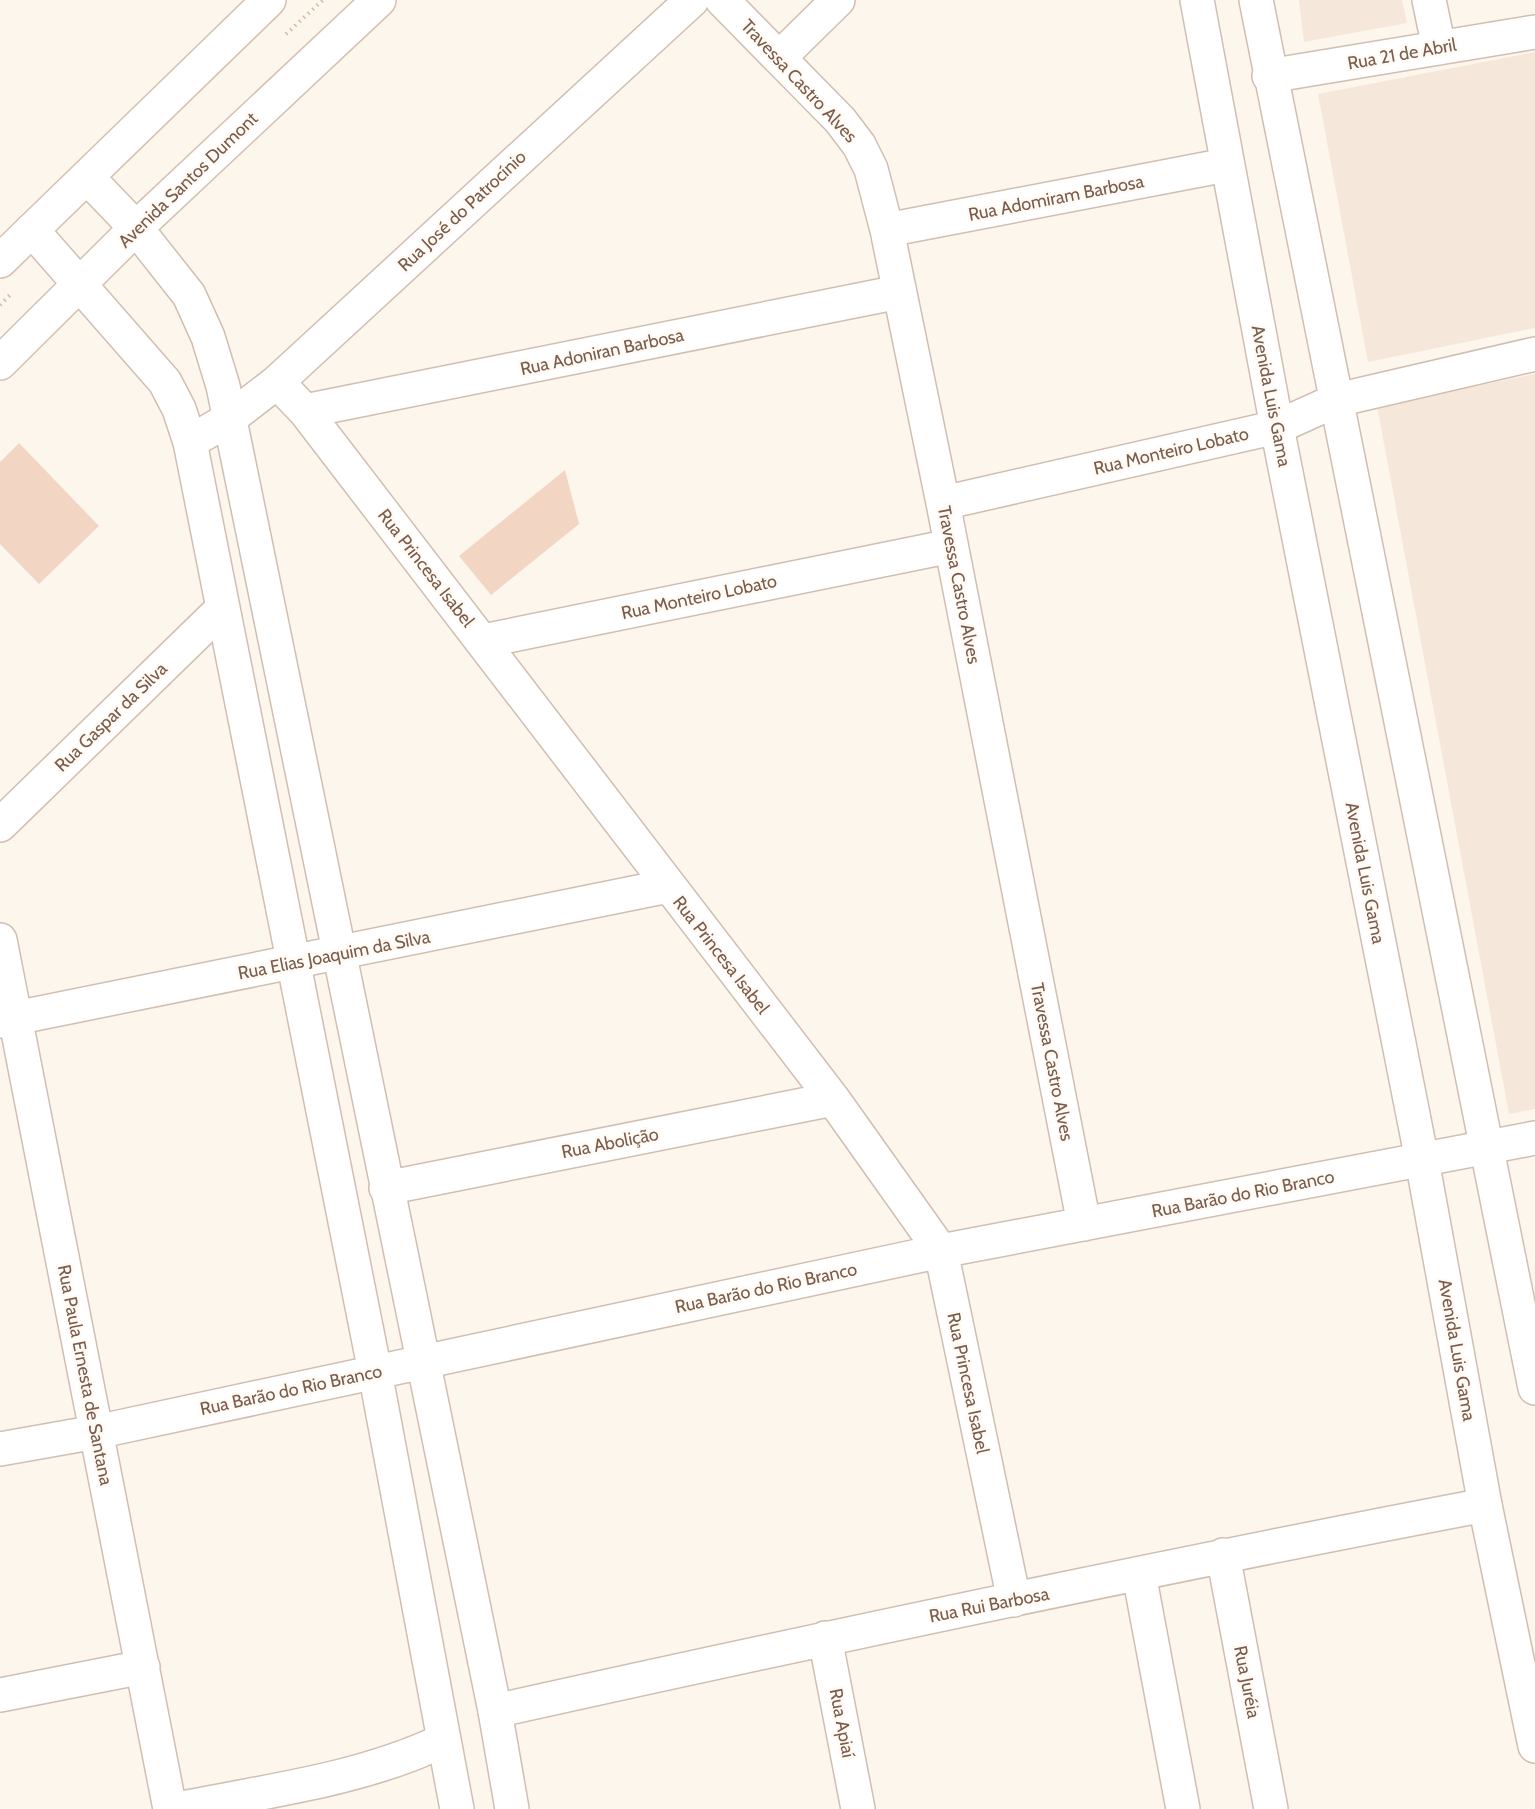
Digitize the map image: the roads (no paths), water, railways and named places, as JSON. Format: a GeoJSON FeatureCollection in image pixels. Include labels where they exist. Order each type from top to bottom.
{"type":"FeatureCollection","features":[{"type":"Feature","properties":{"kind":"street"},"geometry":{"type":"LineString","coordinates":[[0,261],[269,0]]}},
{"type":"Feature","properties":{"kind":"street","name":"Avenida Santos Dumont"},"geometry":{"type":"LineString","coordinates":[[0,363],[136,228],[379,0]]}},
{"type":"Feature","properties":{"kind":"street","name":"Rua José do Patrocínio"},"geometry":{"type":"LineString","coordinates":[[190,442],[229,419],[277,382],[692,0]]}},
{"type":"Feature","properties":{"kind":"street","name":"Travessa Castro Alves"},"geometry":{"type":"LineString","coordinates":[[722,0],[840,120],[859,145],[871,169],[886,230],[943,503],[1084,1224]]}},
{"type":"Feature","properties":{"kind":"street"},"geometry":{"type":"LineString","coordinates":[[779,58],[838,0]]}},
{"type":"Feature","properties":{"kind":"street","name":"Avenida Luis Gama"},"geometry":{"type":"LineString","coordinates":[[1197,0],[1226,165],[1422,1160],[1485,1504],[1535,1746]]}},
{"type":"Feature","properties":{"kind":"street"},"geometry":{"type":"LineString","coordinates":[[1256,0],[1269,76],[1535,1389]]}},
{"type":"Feature","properties":{"kind":"street"},"geometry":{"type":"LineString","coordinates":[[1430,0],[1439,48]]}},
{"type":"Feature","properties":{"kind":"street","name":"Rua 21 de Abril"},"geometry":{"type":"LineString","coordinates":[[1269,76],[1535,32]]}},
{"type":"Feature","properties":{"kind":"street","name":"Rua Adomiram Barbosa"},"geometry":{"type":"LineString","coordinates":[[886,230],[1226,165]]}},
{"type":"Feature","properties":{"kind":"street"},"geometry":{"type":"LineString","coordinates":[[87,177],[136,228],[189,295],[208,337],[223,386],[421,1362],[495,1712],[512,1809]]}},
{"type":"Feature","properties":{"kind":"street"},"geometry":{"type":"LineString","coordinates":[[32,230],[165,382],[179,410],[190,442],[375,1372],[442,1741],[457,1809]]}},
{"type":"Feature","properties":{"kind":"street","name":"Rua Adoniran Barbosa"},"geometry":{"type":"LineString","coordinates":[[306,411],[899,292]]}},
{"type":"Feature","properties":{"kind":"street","name":"Rua Monteiro Lobato"},"geometry":{"type":"LineString","coordinates":[[943,503],[1277,427],[1336,400],[1535,354]]}},
{"type":"Feature","properties":{"kind":"street","name":"Rua Princesa Isabel"},"geometry":{"type":"LineString","coordinates":[[277,382],[306,411],[833,1099],[940,1251],[1014,1600]]}},
{"type":"Feature","properties":{"kind":"street","name":"Rua Monteiro Lobato"},"geometry":{"type":"LineString","coordinates":[[483,641],[951,546]]}},
{"type":"Feature","properties":{"kind":"street","name":"Rua Gaspar da Silva"},"geometry":{"type":"LineString","coordinates":[[0,825],[222,609]]}},
{"type":"Feature","properties":{"kind":"street","name":"Rua Elias Joaquim da Silva"},"geometry":{"type":"LineString","coordinates":[[8,1020],[668,886]]}},
{"type":"Feature","properties":{"kind":"street","name":"Rua Paula Ernesta de Santana"},"geometry":{"type":"LineString","coordinates":[[0,940],[8,1020],[96,1432],[170,1809]]}},
{"type":"Feature","properties":{"kind":"street","name":"Rua Abolição"},"geometry":{"type":"LineString","coordinates":[[386,1188],[833,1099]]}},
{"type":"Feature","properties":{"kind":"street","name":"Rua Barão do Rio Branco"},"geometry":{"type":"LineString","coordinates":[[0,1449],[96,1432],[940,1251],[1535,1138]]}},
{"type":"Feature","properties":{"kind":"street","name":"Rua Rui Barbosa"},"geometry":{"type":"LineString","coordinates":[[495,1712],[825,1638],[1223,1555],[1485,1504]]}},
{"type":"Feature","properties":{"kind":"street","name":"Rua Juréia"},"geometry":{"type":"LineString","coordinates":[[1223,1555],[1271,1809]]}},
{"type":"Feature","properties":{"kind":"street"},"geometry":{"type":"LineString","coordinates":[[1139,1574],[1183,1809]]}},
{"type":"Feature","properties":{"kind":"street","name":"Rua Apiaí"},"geometry":{"type":"LineString","coordinates":[[825,1638],[858,1809]]}},
{"type":"Feature","properties":{"kind":"street"},"geometry":{"type":"LineString","coordinates":[[0,1695],[143,1667]]}},
{"type":"Feature","properties":{"kind":"street"},"geometry":{"type":"LineString","coordinates":[[177,1809],[350,1774],[409,1756],[442,1741]]}}]}
